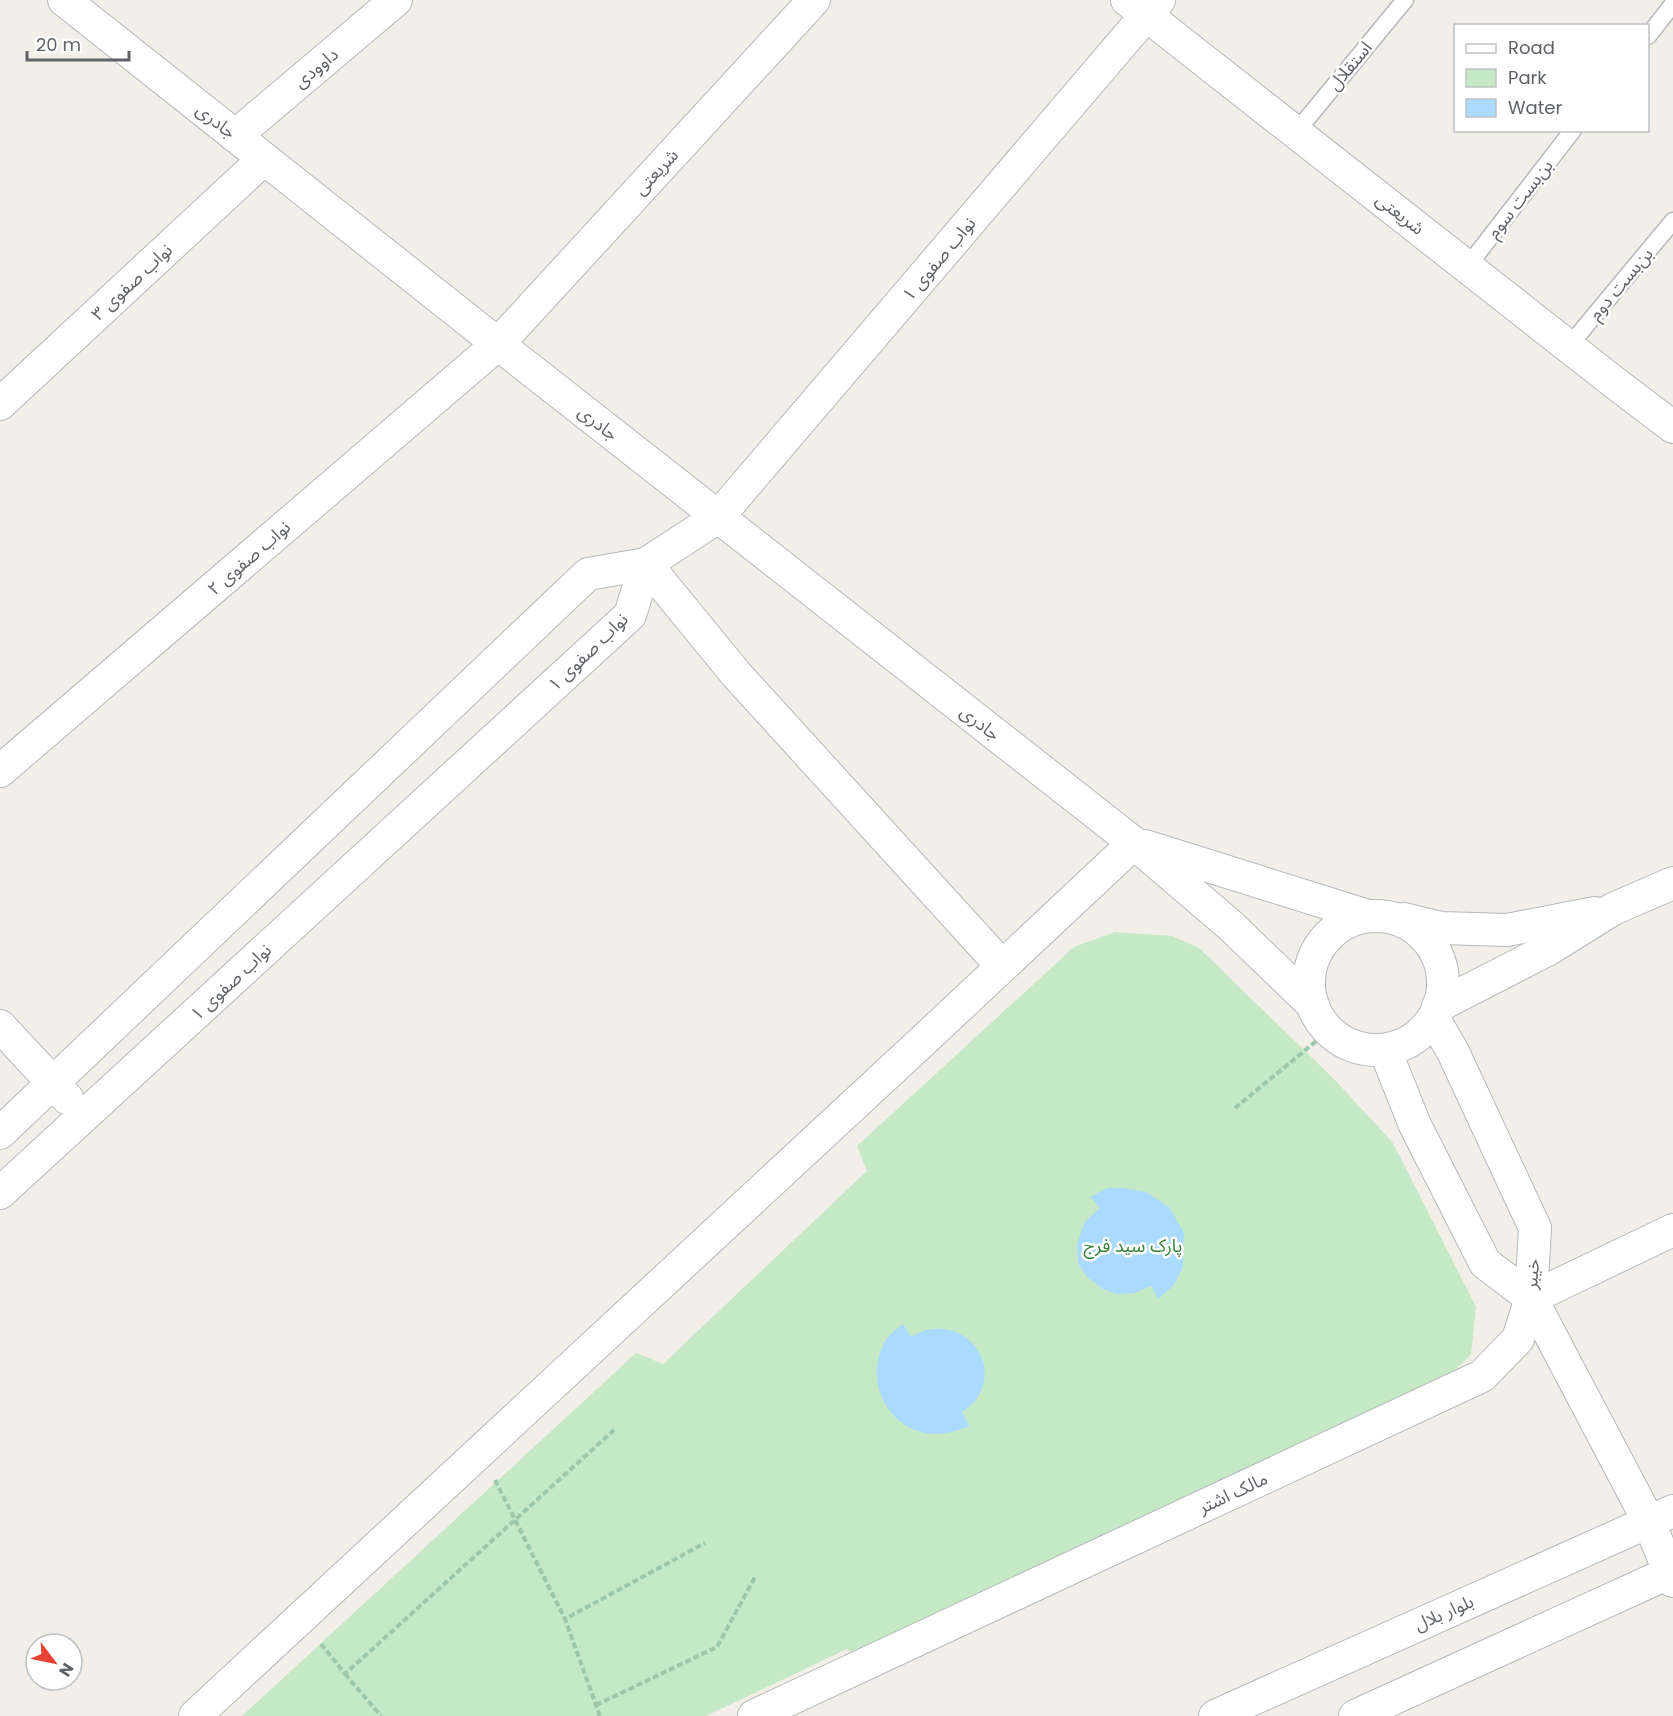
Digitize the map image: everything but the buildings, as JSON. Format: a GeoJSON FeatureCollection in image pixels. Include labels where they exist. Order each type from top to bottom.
{"type":"FeatureCollection","features":[{"type":"Feature","properties":{"kind":"street","name":"جادری"},"geometry":{"type":"LineString","coordinates":[[64,0],[1134,843],[1231,926],[1313,1005]]}},
{"type":"Feature","properties":{"kind":"street","name":"داوودی"},"geometry":{"type":"LineString","coordinates":[[236,136],[396,0]]}},
{"type":"Feature","properties":{"kind":"street","name":"شریعتی"},"geometry":{"type":"LineString","coordinates":[[498,344],[814,0]]}},
{"type":"Feature","properties":{"kind":"street","name":"شریعتی"},"geometry":{"type":"LineString","coordinates":[[1144,5],[1296,132],[1673,427]]}},
{"type":"Feature","properties":{"kind":"street","name":"نواب صفوی ۱"},"geometry":{"type":"LineString","coordinates":[[0,1193],[630,615],[646,564],[718,517],[1144,5]]}},
{"type":"Feature","properties":{"kind":"street","name":"نواب صفوی ۳"},"geometry":{"type":"LineString","coordinates":[[0,404],[264,159]]}},
{"type":"Feature","properties":{"kind":"street","name":"نواب صفوی ۲"},"geometry":{"type":"LineString","coordinates":[[0,771],[498,344]]}},
{"type":"Feature","properties":{"kind":"street"},"geometry":{"type":"LineString","coordinates":[[0,1133],[588,574],[646,564],[736,674],[1002,966]]}},
{"type":"Feature","properties":{"kind":"street"},"geometry":{"type":"LineString","coordinates":[[195,1716],[1134,843],[1368,916],[1398,918],[1441,928],[1507,930],[1613,909]]}},
{"type":"Feature","properties":{"kind":"street"},"geometry":{"type":"LineString","coordinates":[[1436,1012],[1549,949],[1613,909],[1673,883]]}},
{"type":"Feature","properties":{"kind":"street"},"geometry":{"type":"LineString","coordinates":[[1368,916],[1341,925],[1319,947],[1309,977],[1313,1005],[1327,1032],[1354,1049],[1385,1050],[1412,1041],[1436,1012],[1444,989],[1440,962],[1425,935],[1398,918]]}},
{"type":"Feature","properties":{"kind":"street","name":"خیبر"},"geometry":{"type":"LineString","coordinates":[[1436,1012],[1535,1228],[1531,1298]]}},
{"type":"Feature","properties":{"kind":"street"},"geometry":{"type":"LineString","coordinates":[[0,1026],[84,1116]]}},
{"type":"Feature","properties":{"kind":"street","name":"خیبر"},"geometry":{"type":"LineString","coordinates":[[1385,1050],[1415,1125],[1485,1263],[1531,1298]]}},
{"type":"Feature","properties":{"kind":"street"},"geometry":{"type":"LineString","coordinates":[[1355,1716],[1672,1575],[1661,1516],[1531,1298],[1673,1230]]}},
{"type":"Feature","properties":{"kind":"street","name":"مالک اشتر"},"geometry":{"type":"LineString","coordinates":[[754,1716],[1482,1377],[1518,1339],[1531,1298]]}},
{"type":"Feature","properties":{"kind":"street","name":"بلوار بلال"},"geometry":{"type":"LineString","coordinates":[[1215,1716],[1661,1516]]}},
{"type":"Feature","properties":{"kind":"lane","name":"استقلال"},"geometry":{"type":"LineString","coordinates":[[1296,132],[1405,0]]}},
{"type":"Feature","properties":{"kind":"lane"},"geometry":{"type":"LineString","coordinates":[[1649,34],[1673,4]]}},
{"type":"Feature","properties":{"kind":"lane","name":"بن‌بست‌ سوم"},"geometry":{"type":"LineString","coordinates":[[1467,267],[1572,132]]}},
{"type":"Feature","properties":{"kind":"lane","name":"بن‌بست‌ دوم"},"geometry":{"type":"LineString","coordinates":[[1569,346],[1673,221]]}},
{"type":"Feature","properties":{"kind":"path"},"geometry":{"type":"LineString","coordinates":[[1235,1108],[1327,1032]]}},
{"type":"Feature","properties":{"kind":"path"},"geometry":{"type":"LineString","coordinates":[[345,1674],[614,1430]]}},
{"type":"Feature","properties":{"kind":"path"},"geometry":{"type":"LineString","coordinates":[[480,1452],[564,1619],[600,1716]]}},
{"type":"Feature","properties":{"kind":"path"},"geometry":{"type":"LineString","coordinates":[[564,1619],[705,1543]]}},
{"type":"Feature","properties":{"kind":"path"},"geometry":{"type":"LineString","coordinates":[[596,1705],[717,1647],[756,1575]]}},
{"type":"Feature","properties":{"kind":"path"},"geometry":{"type":"LineString","coordinates":[[300,1619],[378,1715]]}},
{"type":"Feature","properties":{"kind":"green space","name":"پارک سید فرج"},"geometry":{"type":"Polygon","coordinates":[[[1115,932],[1172,936],[1199,948],[1333,1078],[1393,1143],[1476,1307],[1471,1354],[1440,1386],[858,1660],[847,1649],[706,1716],[242,1716],[636,1353],[663,1364],[867,1171],[857,1146],[1074,947],[1115,932]]]}},
{"type":"Feature","properties":{"kind":"water"},"geometry":{"type":"Polygon","coordinates":[[[1108,1188],[1146,1192],[1169,1207],[1184,1233],[1183,1267],[1173,1286],[1158,1299],[1151,1286],[1134,1293],[1117,1294],[1103,1289],[1087,1277],[1078,1263],[1077,1243],[1085,1222],[1100,1208],[1090,1197],[1108,1188]]]}},
{"type":"Feature","properties":{"kind":"water"},"geometry":{"type":"Polygon","coordinates":[[[903,1324],[911,1337],[928,1330],[944,1329],[959,1334],[971,1342],[980,1354],[984,1368],[983,1384],[975,1402],[962,1412],[969,1426],[942,1434],[928,1434],[903,1423],[885,1404],[877,1379],[877,1366],[887,1338],[903,1324]]]}}]}
